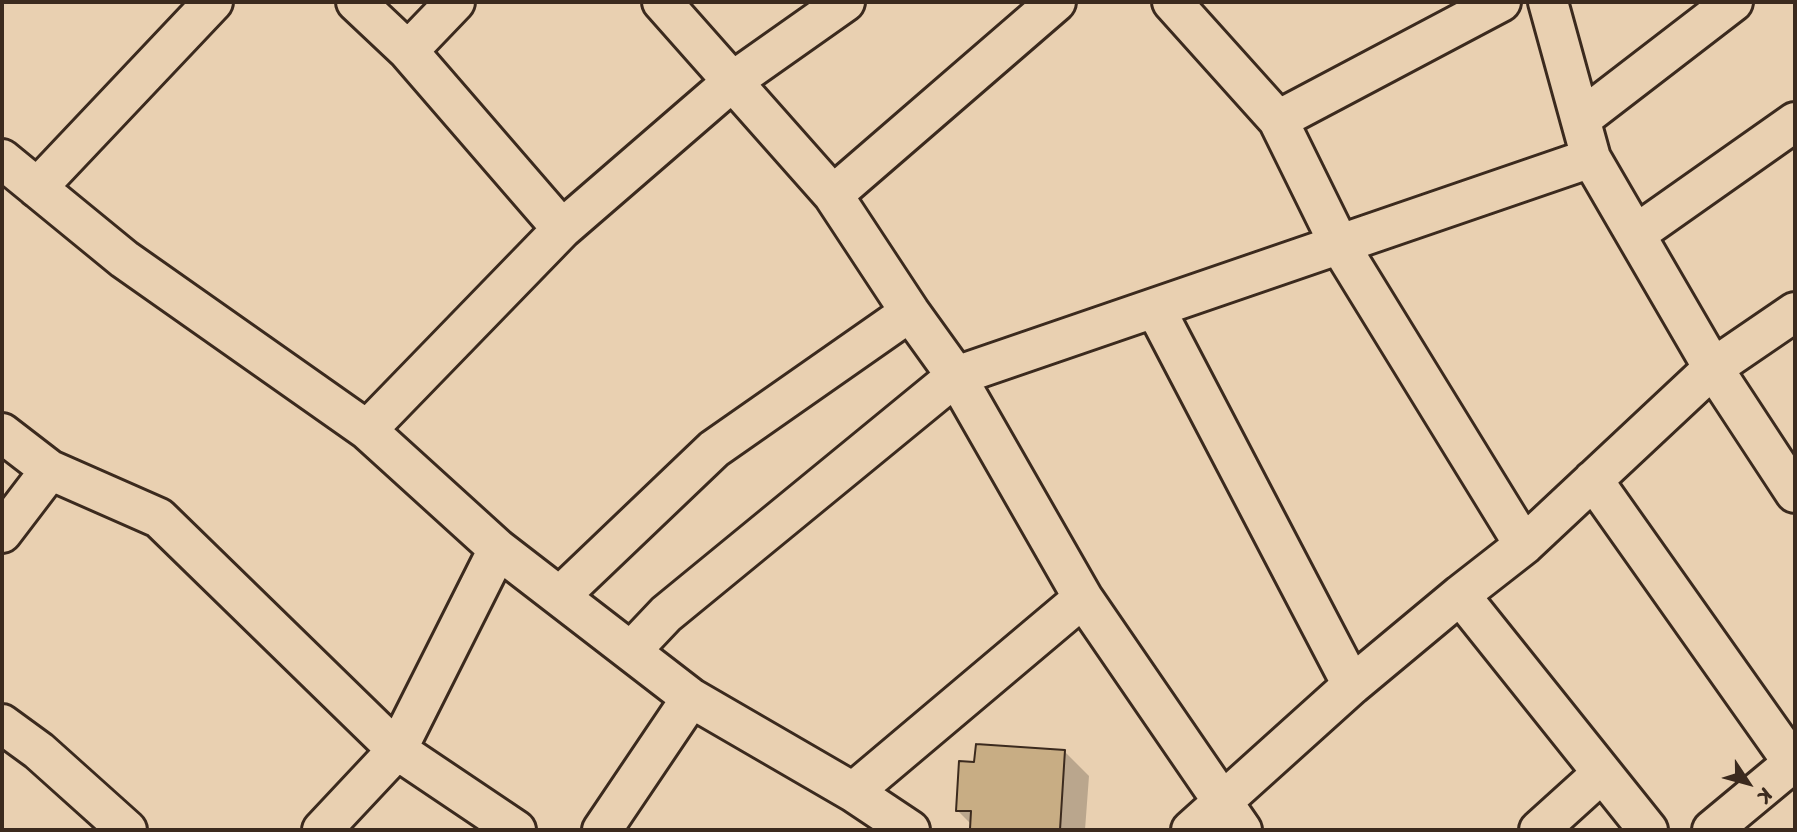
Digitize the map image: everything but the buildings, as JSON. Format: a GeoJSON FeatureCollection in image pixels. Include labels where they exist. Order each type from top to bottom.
{"type":"FeatureCollection","features":[{"type":"Feature","properties":{"kind":"street"},"geometry":{"type":"LineString","coordinates":[[37,188],[214,2]]}},
{"type":"Feature","properties":{"kind":"street"},"geometry":{"type":"LineString","coordinates":[[356,2],[408,51],[562,229]]}},
{"type":"Feature","properties":{"kind":"street"},"geometry":{"type":"LineString","coordinates":[[408,51],[455,2]]}},
{"type":"Feature","properties":{"kind":"street"},"geometry":{"type":"LineString","coordinates":[[662,2],[833,195],[956,376],[1083,598],[1231,816]]}},
{"type":"Feature","properties":{"kind":"street"},"geometry":{"type":"LineString","coordinates":[[367,429],[562,229],[733,81],[845,2]]}},
{"type":"Feature","properties":{"kind":"street"},"geometry":{"type":"LineString","coordinates":[[833,195],[1056,2]]}},
{"type":"Feature","properties":{"kind":"street"},"geometry":{"type":"LineString","coordinates":[[1172,2],[1278,120],[1339,244],[1524,545]]}},
{"type":"Feature","properties":{"kind":"street"},"geometry":{"type":"LineString","coordinates":[[1278,120],[1501,2]]}},
{"type":"Feature","properties":{"kind":"street"},"geometry":{"type":"LineString","coordinates":[[1548,2],[1591,158],[1713,368],[1795,493]]}},
{"type":"Feature","properties":{"kind":"street"},"geometry":{"type":"LineString","coordinates":[[1581,119],[1733,2]]}},
{"type":"Feature","properties":{"kind":"street"},"geometry":{"type":"LineString","coordinates":[[1636,234],[1795,122]]}},
{"type":"Feature","properties":{"kind":"street"},"geometry":{"type":"LineString","coordinates":[[631,652],[666,614],[956,376],[1591,158]]}},
{"type":"Feature","properties":{"kind":"street"},"geometry":{"type":"LineString","coordinates":[[2,159],[124,259],[367,429],[498,549],[691,698],[853,792],[910,830]]}},
{"type":"Feature","properties":{"kind":"street"},"geometry":{"type":"LineString","coordinates":[[1155,309],[1352,685]]}},
{"type":"Feature","properties":{"kind":"street"},"geometry":{"type":"LineString","coordinates":[[560,596],[714,449],[910,312]]}},
{"type":"Feature","properties":{"kind":"street"},"geometry":{"type":"LineString","coordinates":[[1191,830],[1231,816],[1352,685],[1524,545],[1713,368],[1795,312]]}},
{"type":"Feature","properties":{"kind":"street"},"geometry":{"type":"LineString","coordinates":[[2,433],[50,470],[159,518],[397,750],[516,830]]}},
{"type":"Feature","properties":{"kind":"street"},"geometry":{"type":"LineString","coordinates":[[2,533],[50,470]]}},
{"type":"Feature","properties":{"kind":"street"},"geometry":{"type":"LineString","coordinates":[[1592,480],[1794,762],[1712,830]]}},
{"type":"Feature","properties":{"kind":"street"},"geometry":{"type":"LineString","coordinates":[[322,830],[397,750],[498,549]]}},
{"type":"Feature","properties":{"kind":"street"},"geometry":{"type":"LineString","coordinates":[[1460,595],[1648,830]]}},
{"type":"Feature","properties":{"kind":"street"},"geometry":{"type":"LineString","coordinates":[[853,792],[1083,598]]}},
{"type":"Feature","properties":{"kind":"street"},"geometry":{"type":"LineString","coordinates":[[602,830],[691,698]]}},
{"type":"Feature","properties":{"kind":"street"},"geometry":{"type":"LineString","coordinates":[[2,724],[39,751],[127,830]]}},
{"type":"Feature","properties":{"kind":"street"},"geometry":{"type":"LineString","coordinates":[[1539,830],[1602,773]]}}]}
